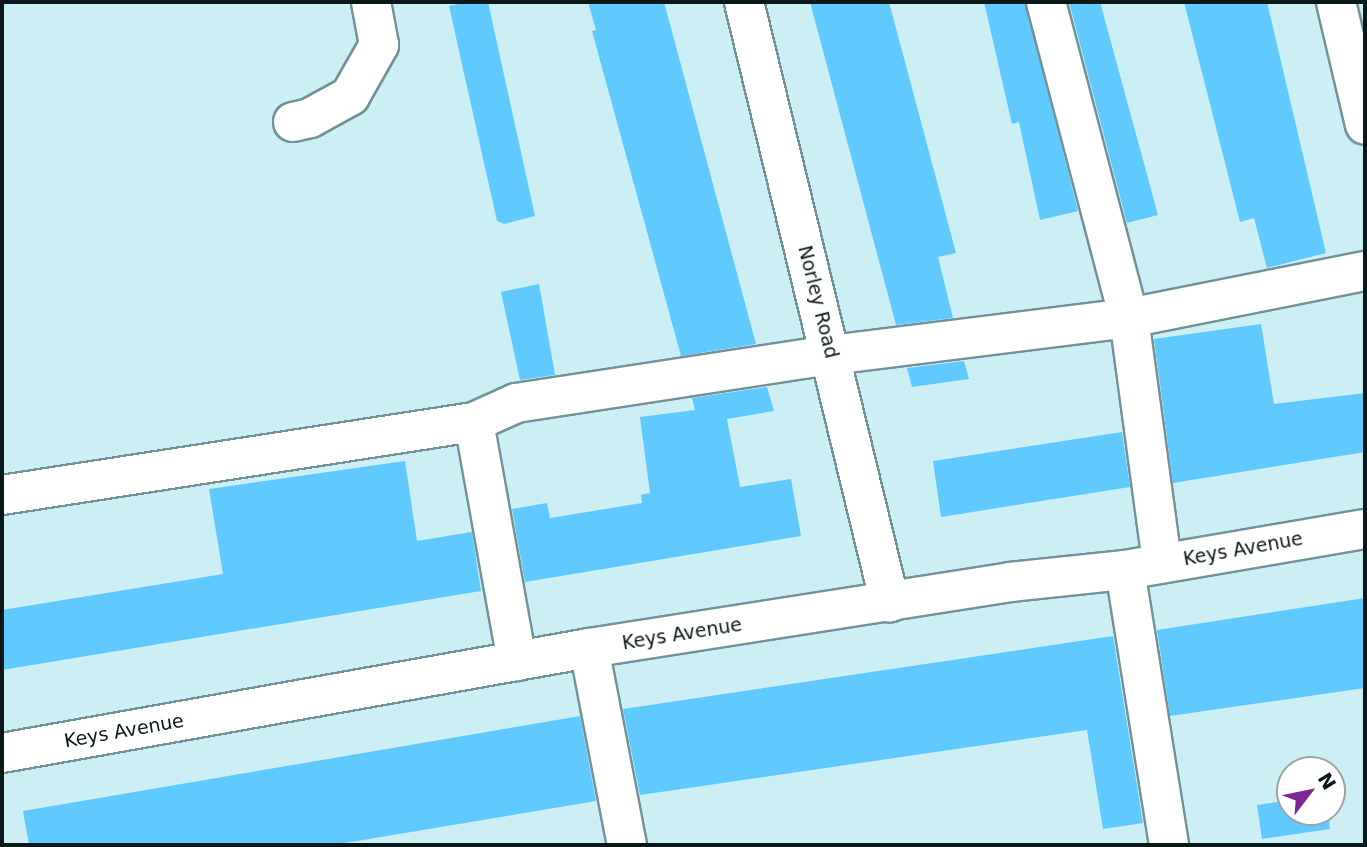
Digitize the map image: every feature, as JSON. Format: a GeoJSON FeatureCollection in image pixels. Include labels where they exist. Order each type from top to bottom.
{"type":"FeatureCollection","features":[{"type":"Feature","properties":{"kind":"street"},"geometry":{"type":"LineString","coordinates":[[293,122],[310,118],[350,96],[379,45],[371,2]]}},
{"type":"Feature","properties":{"kind":"street","name":"Norley Road"},"geometry":{"type":"LineString","coordinates":[[744,2],[890,603]]}},
{"type":"Feature","properties":{"kind":"street"},"geometry":{"type":"LineString","coordinates":[[1046,2],[1129,318],[1162,563]]}},
{"type":"Feature","properties":{"kind":"street"},"geometry":{"type":"LineString","coordinates":[[1336,2],[1365,125]]}},
{"type":"Feature","properties":{"kind":"street"},"geometry":{"type":"LineString","coordinates":[[2,495],[474,422],[516,403],[831,355],[1129,318],[1365,271]]}},
{"type":"Feature","properties":{"kind":"street"},"geometry":{"type":"LineString","coordinates":[[474,422],[517,661]]}},
{"type":"Feature","properties":{"kind":"street","name":"Keys Avenue"},"geometry":{"type":"LineString","coordinates":[[2,752],[589,648],[890,603],[1010,582],[1125,570],[1365,529]]}},
{"type":"Feature","properties":{"kind":"street"},"geometry":{"type":"LineString","coordinates":[[1125,570],[1169,845]]}},
{"type":"Feature","properties":{"kind":"street"},"geometry":{"type":"LineString","coordinates":[[589,648],[627,845]]}},
{"type":"Feature","properties":{"kind":"building"},"geometry":{"type":"Polygon","coordinates":[[[488,2],[535,216],[504,224],[497,221],[449,6],[488,2]]]}},
{"type":"Feature","properties":{"kind":"building"},"geometry":{"type":"Polygon","coordinates":[[[588,2],[664,2],[756,344],[681,356],[592,31],[596,30],[588,2]]]}},
{"type":"Feature","properties":{"kind":"building"},"geometry":{"type":"Polygon","coordinates":[[[810,2],[889,2],[956,253],[938,257],[953,318],[896,325],[810,2]]]}},
{"type":"Feature","properties":{"kind":"building"},"geometry":{"type":"Polygon","coordinates":[[[984,2],[1025,2],[1078,211],[1040,220],[1019,122],[1012,124],[984,2]]]}},
{"type":"Feature","properties":{"kind":"building"},"geometry":{"type":"Polygon","coordinates":[[[1069,2],[1100,2],[1158,215],[1127,223],[1069,2]]]}},
{"type":"Feature","properties":{"kind":"building"},"geometry":{"type":"Polygon","coordinates":[[[1184,2],[1267,2],[1326,253],[1267,268],[1254,218],[1240,222],[1184,2]]]}},
{"type":"Feature","properties":{"kind":"building"},"geometry":{"type":"Polygon","coordinates":[[[539,284],[555,375],[520,380],[501,292],[539,284]]]}},
{"type":"Feature","properties":{"kind":"building"},"geometry":{"type":"Polygon","coordinates":[[[1261,324],[1274,404],[1365,393],[1365,452],[1173,483],[1154,339],[1261,324]]]}},
{"type":"Feature","properties":{"kind":"building"},"geometry":{"type":"Polygon","coordinates":[[[964,361],[969,379],[912,387],[907,368],[964,361]]]}},
{"type":"Feature","properties":{"kind":"building"},"geometry":{"type":"Polygon","coordinates":[[[767,387],[774,411],[727,419],[740,487],[791,479],[801,536],[525,582],[512,509],[547,503],[550,518],[642,503],[641,495],[650,493],[640,417],[695,410],[692,398],[767,387]]]}},
{"type":"Feature","properties":{"kind":"building"},"geometry":{"type":"Polygon","coordinates":[[[1122,432],[1130,487],[941,517],[933,461],[1122,432]]]}},
{"type":"Feature","properties":{"kind":"building"},"geometry":{"type":"Polygon","coordinates":[[[405,461],[417,541],[472,532],[481,591],[2,670],[2,610],[223,574],[209,489],[405,461]]]}},
{"type":"Feature","properties":{"kind":"building"},"geometry":{"type":"Polygon","coordinates":[[[1365,598],[1365,688],[1170,716],[1157,630],[1365,598]]]}},
{"type":"Feature","properties":{"kind":"building"},"geometry":{"type":"Polygon","coordinates":[[[1113,636],[1143,823],[1103,829],[1087,730],[640,795],[623,709],[1113,636]]]}},
{"type":"Feature","properties":{"kind":"building"},"geometry":{"type":"Polygon","coordinates":[[[580,716],[596,801],[333,845],[29,845],[23,811],[580,716]]]}},
{"type":"Feature","properties":{"kind":"building"},"geometry":{"type":"Polygon","coordinates":[[[1276,802],[1276,826],[1330,826],[1330,829],[1262,839],[1257,805],[1276,802]]]}}]}
